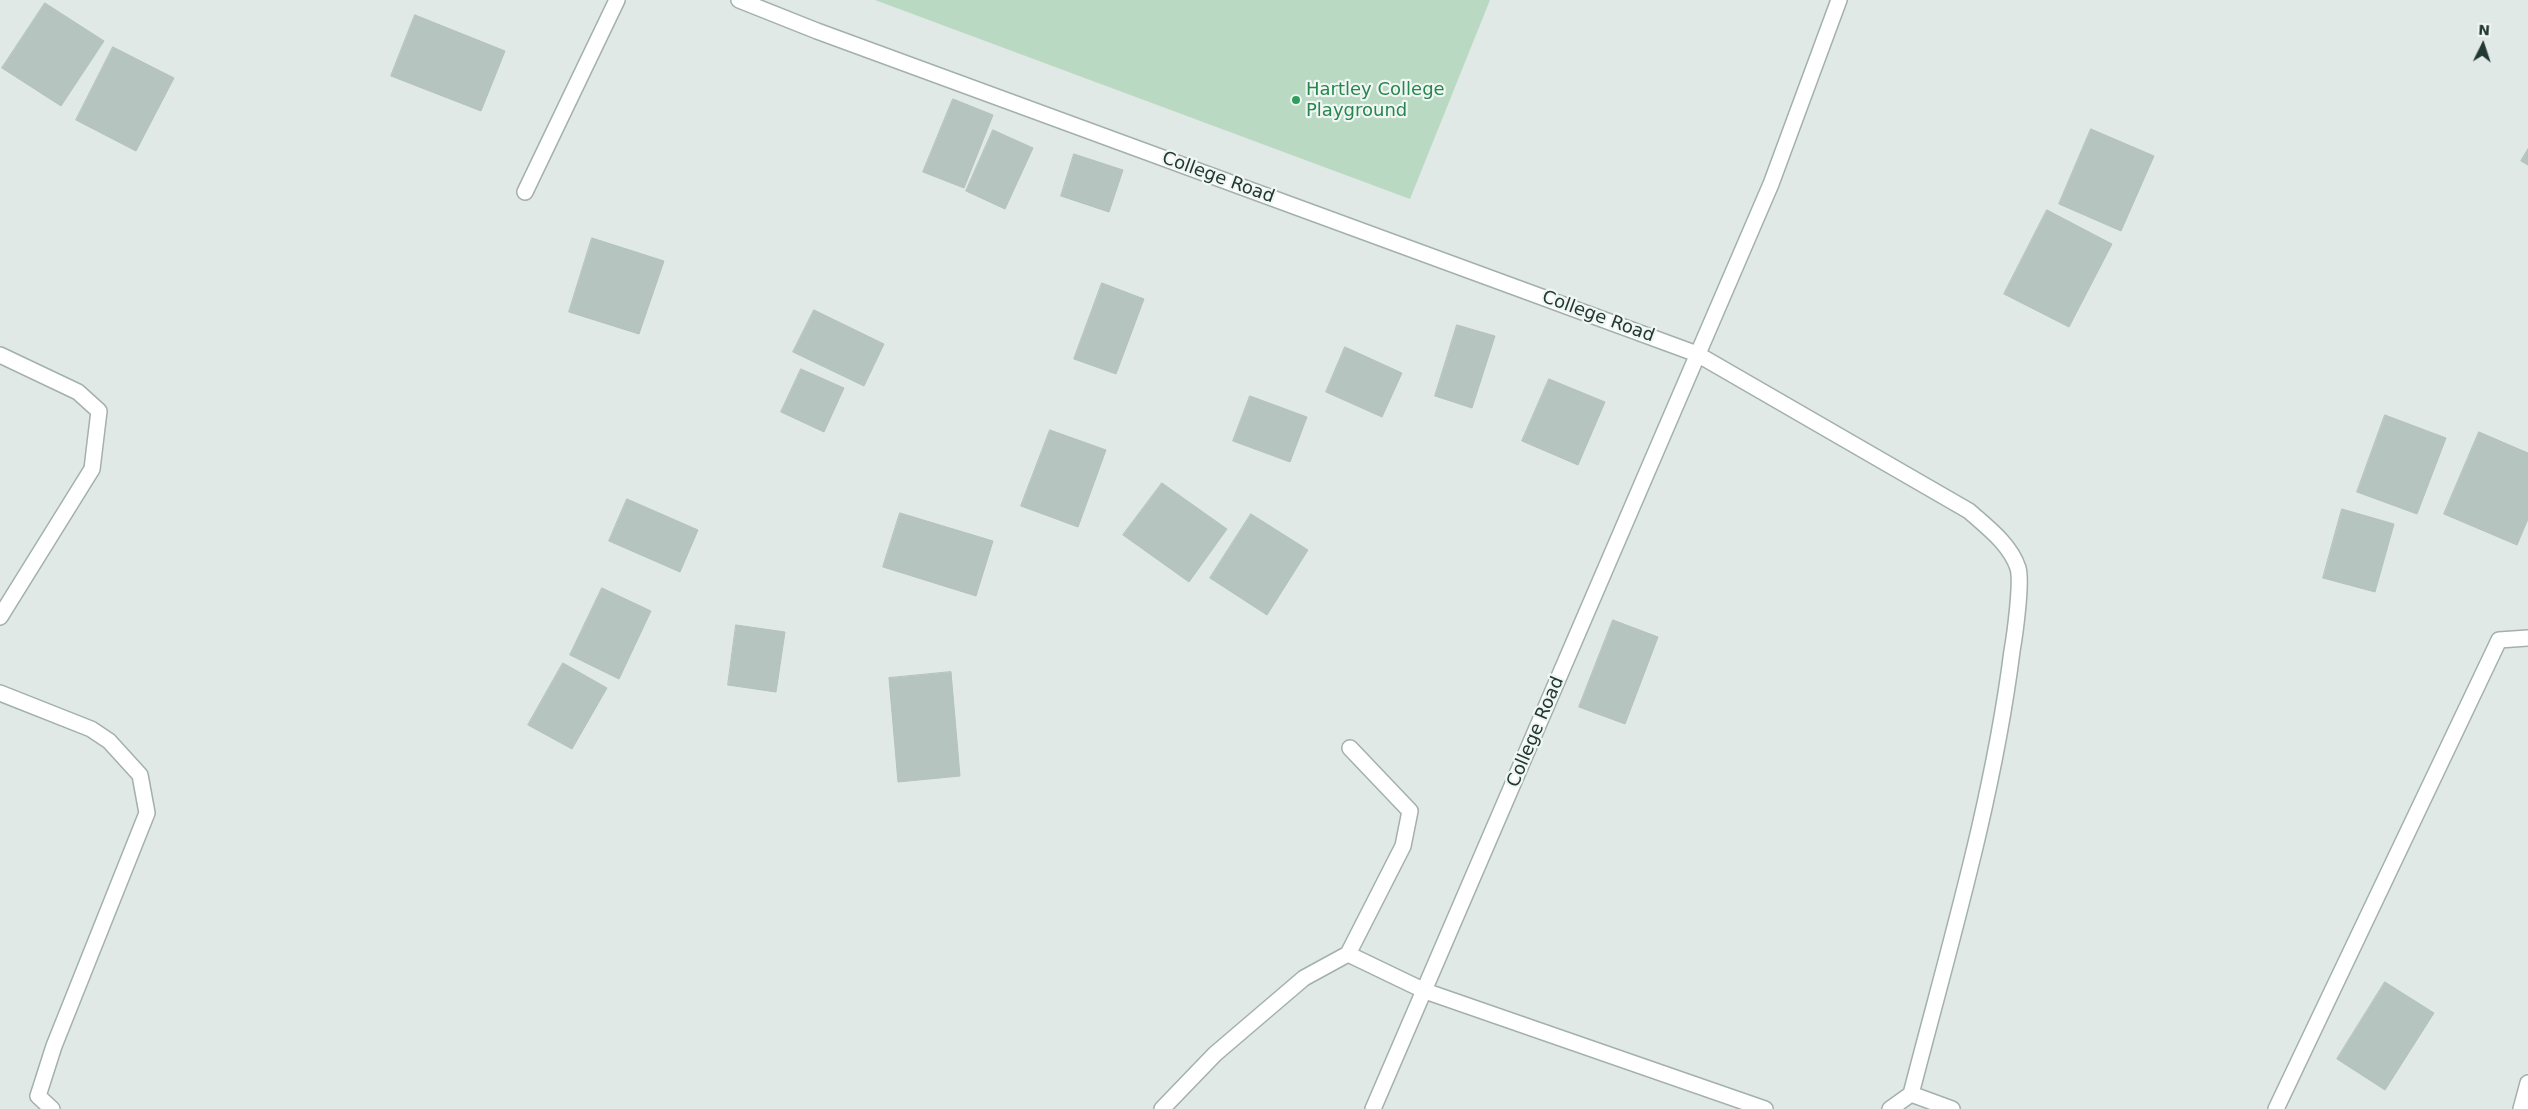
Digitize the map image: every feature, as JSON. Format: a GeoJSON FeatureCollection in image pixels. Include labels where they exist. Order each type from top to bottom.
{"type":"FeatureCollection","features":[{"type":"Feature","properties":{"kind":"street"},"geometry":{"type":"LineString","coordinates":[[526,192],[617,0]]}},
{"type":"Feature","properties":{"kind":"street","name":"College Road"},"geometry":{"type":"LineString","coordinates":[[740,0],[817,31],[1697,354]]}},
{"type":"Feature","properties":{"kind":"street","name":"College Road"},"geometry":{"type":"LineString","coordinates":[[1373,1109],[1771,184],[1839,0]]}},
{"type":"Feature","properties":{"kind":"street"},"geometry":{"type":"LineString","coordinates":[[1697,354],[1969,511],[2002,541],[2018,568],[2017,616],[2006,701],[1970,872],[1912,1094],[1890,1109]]}},
{"type":"Feature","properties":{"kind":"street"},"geometry":{"type":"LineString","coordinates":[[0,355],[78,392],[99,411],[92,469],[0,617]]}},
{"type":"Feature","properties":{"kind":"street"},"geometry":{"type":"LineString","coordinates":[[2276,1109],[2499,640],[2528,638]]}},
{"type":"Feature","properties":{"kind":"street"},"geometry":{"type":"LineString","coordinates":[[0,693],[92,729],[109,741],[140,775],[146,813],[38,1096],[52,1109]]}},
{"type":"Feature","properties":{"kind":"street"},"geometry":{"type":"LineString","coordinates":[[1162,1109],[1215,1054],[1304,978],[1348,954],[1403,846],[1410,811],[1350,748]]}},
{"type":"Feature","properties":{"kind":"street"},"geometry":{"type":"LineString","coordinates":[[1348,954],[1425,991],[1765,1109]]}},
{"type":"Feature","properties":{"kind":"street"},"geometry":{"type":"LineString","coordinates":[[2521,1109],[2528,1083]]}},
{"type":"Feature","properties":{"kind":"street"},"geometry":{"type":"LineString","coordinates":[[1912,1094],[1952,1109]]}},
{"type":"Feature","properties":{"kind":"green space","name":"Hartley College Playground"},"geometry":{"type":"Polygon","coordinates":[[[875,0],[1490,0],[1410,199],[875,0]]]}},
{"type":"Feature","properties":{"kind":"building"},"geometry":{"type":"Polygon","coordinates":[[[45,3],[104,41],[61,106],[2,68],[45,3]]]}},
{"type":"Feature","properties":{"kind":"building"},"geometry":{"type":"Polygon","coordinates":[[[415,15],[505,51],[481,111],[391,76],[415,15]]]}},
{"type":"Feature","properties":{"kind":"building"},"geometry":{"type":"Polygon","coordinates":[[[113,47],[174,78],[136,151],[76,120],[113,47]]]}},
{"type":"Feature","properties":{"kind":"building"},"geometry":{"type":"Polygon","coordinates":[[[953,99],[993,115],[964,188],[923,172],[953,99]]]}},
{"type":"Feature","properties":{"kind":"building"},"geometry":{"type":"Polygon","coordinates":[[[2091,129],[2154,156],[2121,231],[2059,204],[2091,129]]]}},
{"type":"Feature","properties":{"kind":"building"},"geometry":{"type":"Polygon","coordinates":[[[993,130],[1033,148],[1005,209],[966,191],[993,130]]]}},
{"type":"Feature","properties":{"kind":"building"},"geometry":{"type":"Polygon","coordinates":[[[2528,149],[2528,165],[2521,161],[2528,149]]]}},
{"type":"Feature","properties":{"kind":"building"},"geometry":{"type":"Polygon","coordinates":[[[1074,154],[1123,170],[1109,212],[1061,196],[1074,154]]]}},
{"type":"Feature","properties":{"kind":"building"},"geometry":{"type":"Polygon","coordinates":[[[2047,210],[2112,244],[2069,327],[2004,294],[2047,210]]]}},
{"type":"Feature","properties":{"kind":"building"},"geometry":{"type":"Polygon","coordinates":[[[592,238],[664,261],[639,334],[569,312],[592,238]]]}},
{"type":"Feature","properties":{"kind":"building"},"geometry":{"type":"Polygon","coordinates":[[[1102,283],[1144,299],[1116,374],[1074,359],[1102,283]]]}},
{"type":"Feature","properties":{"kind":"building"},"geometry":{"type":"Polygon","coordinates":[[[814,310],[884,344],[864,386],[793,352],[814,310]]]}},
{"type":"Feature","properties":{"kind":"building"},"geometry":{"type":"Polygon","coordinates":[[[1457,325],[1495,336],[1472,408],[1435,396],[1457,325]]]}},
{"type":"Feature","properties":{"kind":"building"},"geometry":{"type":"Polygon","coordinates":[[[1345,347],[1402,373],[1382,417],[1326,392],[1345,347]]]}},
{"type":"Feature","properties":{"kind":"building"},"geometry":{"type":"Polygon","coordinates":[[[801,369],[844,388],[824,432],[781,412],[801,369]]]}},
{"type":"Feature","properties":{"kind":"building"},"geometry":{"type":"Polygon","coordinates":[[[1549,379],[1605,402],[1578,465],[1522,441],[1549,379]]]}},
{"type":"Feature","properties":{"kind":"building"},"geometry":{"type":"Polygon","coordinates":[[[1250,396],[1307,417],[1290,462],[1233,441],[1250,396]]]}},
{"type":"Feature","properties":{"kind":"building"},"geometry":{"type":"Polygon","coordinates":[[[2385,415],[2446,438],[2417,514],[2357,492],[2385,415]]]}},
{"type":"Feature","properties":{"kind":"building"},"geometry":{"type":"Polygon","coordinates":[[[1050,430],[1106,450],[1078,527],[1021,506],[1050,430]]]}},
{"type":"Feature","properties":{"kind":"building"},"geometry":{"type":"Polygon","coordinates":[[[2479,432],[2528,453],[2528,519],[2517,545],[2444,514],[2479,432]]]}},
{"type":"Feature","properties":{"kind":"building"},"geometry":{"type":"Polygon","coordinates":[[[1162,483],[1227,529],[1189,582],[1123,535],[1162,483]]]}},
{"type":"Feature","properties":{"kind":"building"},"geometry":{"type":"Polygon","coordinates":[[[627,499],[698,530],[680,572],[609,541],[627,499]]]}},
{"type":"Feature","properties":{"kind":"building"},"geometry":{"type":"Polygon","coordinates":[[[2342,509],[2394,524],[2375,592],[2323,578],[2342,509]]]}},
{"type":"Feature","properties":{"kind":"building"},"geometry":{"type":"Polygon","coordinates":[[[900,513],[993,541],[976,596],[883,567],[900,513]]]}},
{"type":"Feature","properties":{"kind":"building"},"geometry":{"type":"Polygon","coordinates":[[[1251,514],[1308,550],[1267,615],[1210,578],[1251,514]]]}},
{"type":"Feature","properties":{"kind":"building"},"geometry":{"type":"Polygon","coordinates":[[[602,588],[651,611],[619,679],[570,655],[602,588]]]}},
{"type":"Feature","properties":{"kind":"building"},"geometry":{"type":"Polygon","coordinates":[[[1613,620],[1658,637],[1625,724],[1579,707],[1613,620]]]}},
{"type":"Feature","properties":{"kind":"building"},"geometry":{"type":"Polygon","coordinates":[[[736,625],[785,632],[776,692],[728,685],[736,625]]]}},
{"type":"Feature","properties":{"kind":"building"},"geometry":{"type":"Polygon","coordinates":[[[563,663],[607,688],[572,749],[528,725],[563,663]]]}},
{"type":"Feature","properties":{"kind":"building"},"geometry":{"type":"Polygon","coordinates":[[[951,672],[960,776],[898,782],[889,678],[951,672]]]}},
{"type":"Feature","properties":{"kind":"building"},"geometry":{"type":"Polygon","coordinates":[[[2385,982],[2434,1013],[2385,1090],[2337,1059],[2385,982]]]}},
{"type":"Feature","properties":{"kind":"place","name":"Hartley College Playground"},"geometry":{"type":"Point","coordinates":[1296,100]}}]}
